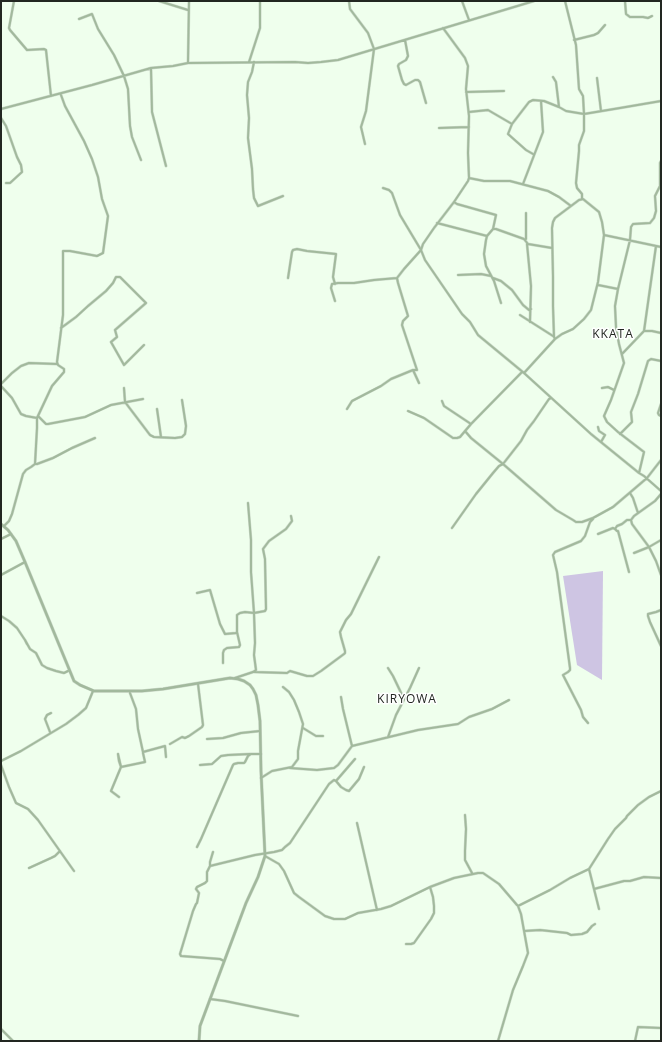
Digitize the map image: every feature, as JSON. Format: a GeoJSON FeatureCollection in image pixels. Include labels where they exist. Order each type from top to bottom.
{"type":"FeatureCollection","features":[{"type":"Feature","properties":{"kind":"street"},"geometry":{"type":"LineString","coordinates":[[14,1],[9,28],[27,50],[46,50],[52,96]]}},
{"type":"Feature","properties":{"kind":"street"},"geometry":{"type":"LineString","coordinates":[[159,1],[188,10]]}},
{"type":"Feature","properties":{"kind":"street"},"geometry":{"type":"LineString","coordinates":[[188,63],[189,1]]}},
{"type":"Feature","properties":{"kind":"street"},"geometry":{"type":"LineString","coordinates":[[250,62],[260,28],[260,1]]}},
{"type":"Feature","properties":{"kind":"street"},"geometry":{"type":"LineString","coordinates":[[348,1],[350,9],[368,33],[374,48],[366,111],[361,127],[365,144]]}},
{"type":"Feature","properties":{"kind":"street"},"geometry":{"type":"LineString","coordinates":[[462,1],[469,20]]}},
{"type":"Feature","properties":{"kind":"street"},"geometry":{"type":"LineString","coordinates":[[1,108],[87,87],[150,68],[188,63],[320,62],[338,60],[525,2],[534,1]]}},
{"type":"Feature","properties":{"kind":"street"},"geometry":{"type":"LineString","coordinates":[[565,1],[576,52],[579,89],[583,96],[584,131],[579,145],[576,183],[577,188],[582,194],[582,199]]}},
{"type":"Feature","properties":{"kind":"street"},"geometry":{"type":"LineString","coordinates":[[625,1],[626,14],[630,17],[648,18],[652,16]]}},
{"type":"Feature","properties":{"kind":"street"},"geometry":{"type":"LineString","coordinates":[[80,19],[92,14],[98,28],[114,54],[124,76],[128,89],[131,132],[141,160]]}},
{"type":"Feature","properties":{"kind":"street"},"geometry":{"type":"LineString","coordinates":[[574,40],[594,36],[605,25]]}},
{"type":"Feature","properties":{"kind":"street"},"geometry":{"type":"LineString","coordinates":[[347,409],[352,401],[391,379],[413,370],[417,370],[402,325],[403,321],[408,316],[398,283],[398,278],[421,250],[423,244],[437,223],[454,202],[469,178],[469,112],[466,92],[468,71],[467,62],[443,28]]}},
{"type":"Feature","properties":{"kind":"street"},"geometry":{"type":"LineString","coordinates":[[405,39],[408,56],[406,60],[399,64],[402,80],[406,85],[418,80],[420,82],[426,103]]}},
{"type":"Feature","properties":{"kind":"street"},"geometry":{"type":"LineString","coordinates":[[254,62],[248,82],[247,96],[249,118],[248,138],[254,198],[258,206],[283,196]]}},
{"type":"Feature","properties":{"kind":"street"},"geometry":{"type":"LineString","coordinates":[[150,68],[152,112],[166,166]]}},
{"type":"Feature","properties":{"kind":"street"},"geometry":{"type":"LineString","coordinates":[[553,77],[556,82],[559,107]]}},
{"type":"Feature","properties":{"kind":"street"},"geometry":{"type":"LineString","coordinates":[[597,78],[601,111]]}},
{"type":"Feature","properties":{"kind":"street"},"geometry":{"type":"LineString","coordinates":[[466,92],[488,90],[504,91]]}},
{"type":"Feature","properties":{"kind":"street"},"geometry":{"type":"LineString","coordinates":[[57,364],[63,295],[63,251],[97,256],[103,253],[108,216],[92,159],[61,95]]}},
{"type":"Feature","properties":{"kind":"street"},"geometry":{"type":"LineString","coordinates":[[534,155],[508,134],[512,124],[533,100],[544,101],[566,111],[584,114],[661,100]]}},
{"type":"Feature","properties":{"kind":"street"},"geometry":{"type":"LineString","coordinates":[[523,184],[543,132],[541,101]]}},
{"type":"Feature","properties":{"kind":"street"},"geometry":{"type":"LineString","coordinates":[[469,112],[488,110],[512,124]]}},
{"type":"Feature","properties":{"kind":"street"},"geometry":{"type":"LineString","coordinates":[[1,118],[6,126],[21,165],[22,172],[10,183],[6,183]]}},
{"type":"Feature","properties":{"kind":"street"},"geometry":{"type":"LineString","coordinates":[[439,128],[469,127]]}},
{"type":"Feature","properties":{"kind":"street"},"geometry":{"type":"LineString","coordinates":[[640,473],[644,452],[620,434],[604,418],[624,366],[619,344],[615,301],[630,240],[631,227],[632,225],[650,222],[655,216],[656,196],[660,186],[661,160]]}},
{"type":"Feature","properties":{"kind":"street"},"geometry":{"type":"LineString","coordinates":[[469,178],[484,181],[510,181],[523,184],[553,193],[571,206]]}},
{"type":"Feature","properties":{"kind":"street"},"geometry":{"type":"LineString","coordinates":[[383,188],[392,193],[400,215],[421,250],[425,260],[462,314],[470,322],[478,336],[523,372],[601,442],[661,490]]}},
{"type":"Feature","properties":{"kind":"street"},"geometry":{"type":"LineString","coordinates":[[555,338],[552,222],[555,218],[582,199]]}},
{"type":"Feature","properties":{"kind":"street"},"geometry":{"type":"LineString","coordinates":[[408,412],[424,418],[453,438],[460,437],[555,338],[573,329],[588,314],[598,285],[604,235],[599,212],[586,200],[582,199]]}},
{"type":"Feature","properties":{"kind":"street"},"geometry":{"type":"LineString","coordinates":[[454,202],[496,215],[493,229],[487,236],[484,254],[486,266],[492,277],[501,303]]}},
{"type":"Feature","properties":{"kind":"street"},"geometry":{"type":"LineString","coordinates":[[526,213],[526,240],[528,244],[531,286],[530,322]]}},
{"type":"Feature","properties":{"kind":"street"},"geometry":{"type":"LineString","coordinates":[[437,223],[487,236]]}},
{"type":"Feature","properties":{"kind":"street"},"geometry":{"type":"LineString","coordinates":[[493,229],[526,240]]}},
{"type":"Feature","properties":{"kind":"street"},"geometry":{"type":"LineString","coordinates":[[604,235],[661,247]]}},
{"type":"Feature","properties":{"kind":"street"},"geometry":{"type":"LineString","coordinates":[[528,244],[552,248]]}},
{"type":"Feature","properties":{"kind":"street"},"geometry":{"type":"LineString","coordinates":[[622,354],[644,331],[656,246]]}},
{"type":"Feature","properties":{"kind":"street"},"geometry":{"type":"LineString","coordinates":[[288,278],[292,252],[293,250],[297,249],[336,254],[333,277],[335,284]]}},
{"type":"Feature","properties":{"kind":"street"},"geometry":{"type":"LineString","coordinates":[[458,275],[481,274],[501,281],[512,290],[523,305],[531,310]]}},
{"type":"Feature","properties":{"kind":"street"},"geometry":{"type":"LineString","coordinates":[[61,328],[106,291],[116,277],[120,277],[146,303],[115,330],[117,337],[111,342],[124,365],[144,345]]}},
{"type":"Feature","properties":{"kind":"street"},"geometry":{"type":"LineString","coordinates":[[335,301],[330,288],[331,285],[398,278]]}},
{"type":"Feature","properties":{"kind":"street"},"geometry":{"type":"LineString","coordinates":[[598,285],[618,289]]}},
{"type":"Feature","properties":{"kind":"street"},"geometry":{"type":"LineString","coordinates":[[520,315],[555,338]]}},
{"type":"Feature","properties":{"kind":"street"},"geometry":{"type":"LineString","coordinates":[[644,331],[661,333]]}},
{"type":"Feature","properties":{"kind":"street"},"geometry":{"type":"LineString","coordinates":[[620,434],[632,422],[631,412],[648,360],[651,359],[661,361]]}},
{"type":"Feature","properties":{"kind":"street"},"geometry":{"type":"LineString","coordinates":[[34,464],[38,428],[37,417],[52,386],[64,372],[64,369],[57,364],[29,363],[21,366],[12,372],[1,385],[12,398],[21,414],[37,417],[46,424],[85,417],[107,407],[143,399]]}},
{"type":"Feature","properties":{"kind":"street"},"geometry":{"type":"LineString","coordinates":[[413,370],[419,383]]}},
{"type":"Feature","properties":{"kind":"street"},"geometry":{"type":"LineString","coordinates":[[602,388],[608,387],[614,390]]}},
{"type":"Feature","properties":{"kind":"street"},"geometry":{"type":"LineString","coordinates":[[124,388],[125,402],[150,435],[154,437],[178,438],[185,434],[186,426],[182,400]]}},
{"type":"Feature","properties":{"kind":"street"},"geometry":{"type":"LineString","coordinates":[[452,528],[476,494],[521,441],[527,430],[551,398]]}},
{"type":"Feature","properties":{"kind":"street"},"geometry":{"type":"LineString","coordinates":[[442,401],[444,406],[471,424]]}},
{"type":"Feature","properties":{"kind":"street"},"geometry":{"type":"LineString","coordinates":[[661,404],[658,413],[661,416]]}},
{"type":"Feature","properties":{"kind":"street"},"geometry":{"type":"LineString","coordinates":[[157,409],[161,437]]}},
{"type":"Feature","properties":{"kind":"street"},"geometry":{"type":"LineString","coordinates":[[598,427],[599,431],[605,435],[601,442]]}},
{"type":"Feature","properties":{"kind":"street"},"geometry":{"type":"LineString","coordinates":[[465,431],[471,438],[549,504],[576,522],[582,522],[593,518],[613,507],[647,478],[661,460]]}},
{"type":"Feature","properties":{"kind":"street"},"geometry":{"type":"LineString","coordinates":[[94,438],[53,458],[34,464],[26,470],[23,474],[9,521],[2,525],[16,541],[74,681],[80,686],[94,691],[163,689],[234,679],[254,672],[287,673],[290,671],[311,677],[344,654],[345,651],[340,632],[351,614],[379,556]]}},
{"type":"Feature","properties":{"kind":"street"},"geometry":{"type":"LineString","coordinates":[[630,493],[638,513]]}},
{"type":"Feature","properties":{"kind":"street"},"geometry":{"type":"LineString","coordinates":[[661,494],[655,501],[634,516],[632,520],[632,524],[649,547],[656,560],[661,575]]}},
{"type":"Feature","properties":{"kind":"street"},"geometry":{"type":"LineString","coordinates":[[248,503],[254,613],[254,655],[257,668],[254,672]]}},
{"type":"Feature","properties":{"kind":"street"},"geometry":{"type":"LineString","coordinates":[[223,663],[224,650],[240,645],[237,632],[238,614],[242,612],[254,613],[265,611],[266,609],[263,549],[269,541],[286,529],[292,521],[291,516]]}},
{"type":"Feature","properties":{"kind":"street"},"geometry":{"type":"LineString","coordinates":[[588,723],[563,675],[570,670],[570,668],[553,555],[555,552],[581,540],[585,536],[593,518]]}},
{"type":"Feature","properties":{"kind":"street"},"geometry":{"type":"LineString","coordinates":[[598,534],[613,528],[615,529],[627,520],[632,520]]}},
{"type":"Feature","properties":{"kind":"street"},"geometry":{"type":"LineString","coordinates":[[615,529],[618,531],[629,572]]}},
{"type":"Feature","properties":{"kind":"street"},"geometry":{"type":"LineString","coordinates":[[1,539],[11,534]]}},
{"type":"Feature","properties":{"kind":"street"},"geometry":{"type":"LineString","coordinates":[[634,553],[661,540]]}},
{"type":"Feature","properties":{"kind":"street"},"geometry":{"type":"LineString","coordinates":[[1,575],[25,562]]}},
{"type":"Feature","properties":{"kind":"street"},"geometry":{"type":"LineString","coordinates":[[197,593],[210,590],[220,624],[225,634],[237,632]]}},
{"type":"Feature","properties":{"kind":"street"},"geometry":{"type":"LineString","coordinates":[[661,610],[648,614],[661,646]]}},
{"type":"Feature","properties":{"kind":"street"},"geometry":{"type":"LineString","coordinates":[[1,616],[17,628],[30,649],[36,653],[42,665],[64,673],[68,671]]}},
{"type":"Feature","properties":{"kind":"street"},"geometry":{"type":"LineString","coordinates":[[388,668],[404,699]]}},
{"type":"Feature","properties":{"kind":"street"},"geometry":{"type":"LineString","coordinates":[[388,737],[419,668]]}},
{"type":"Feature","properties":{"kind":"street"},"geometry":{"type":"LineString","coordinates":[[199,1041],[200,1026],[246,903],[258,877],[265,854],[258,705],[253,689],[250,685],[244,680],[234,679]]}},
{"type":"Feature","properties":{"kind":"street"},"geometry":{"type":"LineString","coordinates":[[170,744],[189,736],[203,725],[198,684]]}},
{"type":"Feature","properties":{"kind":"street"},"geometry":{"type":"LineString","coordinates":[[283,687],[289,692],[294,700],[303,724],[297,761],[290,768]]}},
{"type":"Feature","properties":{"kind":"street"},"geometry":{"type":"LineString","coordinates":[[1,761],[21,751],[78,716],[86,708],[94,691]]}},
{"type":"Feature","properties":{"kind":"street"},"geometry":{"type":"LineString","coordinates":[[130,693],[136,709],[138,729],[144,752],[165,746],[166,757]]}},
{"type":"Feature","properties":{"kind":"street"},"geometry":{"type":"LineString","coordinates":[[341,697],[352,746]]}},
{"type":"Feature","properties":{"kind":"street"},"geometry":{"type":"LineString","coordinates":[[261,778],[272,771],[290,768],[317,770],[334,768],[352,746],[418,730],[458,724],[469,717],[492,709],[509,700]]}},
{"type":"Feature","properties":{"kind":"street"},"geometry":{"type":"LineString","coordinates":[[50,732],[45,719],[47,715],[51,713]]}},
{"type":"Feature","properties":{"kind":"street"},"geometry":{"type":"LineString","coordinates":[[302,727],[316,736],[323,736]]}},
{"type":"Feature","properties":{"kind":"street"},"geometry":{"type":"LineString","coordinates":[[207,739],[223,738],[241,733],[260,731]]}},
{"type":"Feature","properties":{"kind":"street"},"geometry":{"type":"LineString","coordinates":[[121,767],[145,762],[143,753]]}},
{"type":"Feature","properties":{"kind":"street"},"geometry":{"type":"LineString","coordinates":[[119,797],[111,791],[121,767],[120,760],[118,754],[121,767]]}},
{"type":"Feature","properties":{"kind":"street"},"geometry":{"type":"LineString","coordinates":[[197,847],[233,765],[238,763],[244,764],[248,756],[251,754]]}},
{"type":"Feature","properties":{"kind":"street"},"geometry":{"type":"LineString","coordinates":[[200,765],[212,764],[221,756],[261,754]]}},
{"type":"Feature","properties":{"kind":"street"},"geometry":{"type":"LineString","coordinates":[[210,866],[282,850],[290,843],[329,784],[334,780],[336,781],[355,759]]}},
{"type":"Feature","properties":{"kind":"street"},"geometry":{"type":"LineString","coordinates":[[1,765],[8,787],[16,802],[28,809],[38,820],[74,871]]}},
{"type":"Feature","properties":{"kind":"street"},"geometry":{"type":"LineString","coordinates":[[336,781],[341,787],[349,791],[359,780],[364,767]]}},
{"type":"Feature","properties":{"kind":"street"},"geometry":{"type":"LineString","coordinates":[[518,906],[589,869],[608,839],[626,818],[626,816],[649,797],[661,791]]}},
{"type":"Feature","properties":{"kind":"street"},"geometry":{"type":"LineString","coordinates":[[465,815],[465,860],[472,874]]}},
{"type":"Feature","properties":{"kind":"street"},"geometry":{"type":"LineString","coordinates":[[357,823],[377,910]]}},
{"type":"Feature","properties":{"kind":"street"},"geometry":{"type":"LineString","coordinates":[[29,868],[55,856],[60,851]]}},
{"type":"Feature","properties":{"kind":"street"},"geometry":{"type":"LineString","coordinates":[[213,852],[207,872],[207,881],[196,889],[199,893],[197,903],[193,911],[180,954],[181,956],[220,959],[224,961]]}},
{"type":"Feature","properties":{"kind":"street"},"geometry":{"type":"LineString","coordinates":[[265,854],[279,864],[284,871],[294,893],[298,897],[325,916],[334,920],[345,919],[358,914],[391,906],[454,878],[472,874],[483,873],[499,884],[518,906],[521,914],[528,953],[512,990],[498,1041]]}},
{"type":"Feature","properties":{"kind":"street"},"geometry":{"type":"LineString","coordinates":[[589,869],[599,909]]}},
{"type":"Feature","properties":{"kind":"street"},"geometry":{"type":"LineString","coordinates":[[594,889],[644,877],[661,878]]}},
{"type":"Feature","properties":{"kind":"street"},"geometry":{"type":"LineString","coordinates":[[406,944],[414,943],[434,913],[430,888]]}},
{"type":"Feature","properties":{"kind":"street"},"geometry":{"type":"LineString","coordinates":[[524,931],[540,930],[567,933],[571,935],[582,934],[587,932],[595,924]]}},
{"type":"Feature","properties":{"kind":"street"},"geometry":{"type":"LineString","coordinates":[[210,1000],[225,1001],[298,1016]]}},
{"type":"Feature","properties":{"kind":"street"},"geometry":{"type":"LineString","coordinates":[[635,1041],[638,1027],[661,1028]]}},
{"type":"Feature","properties":{"kind":"street"},"geometry":{"type":"LineString","coordinates":[[1,1029],[13,1041]]}},
{"type":"Feature","properties":{"kind":"shaded area"},"geometry":{"type":"Polygon","coordinates":[[[603,571],[602,680],[577,665],[563,576],[603,571]]]}},
{"type":"Feature","properties":{"kind":"district","name":"KKATA"},"geometry":{"type":"Point","coordinates":[613,335]}},
{"type":"Feature","properties":{"kind":"district","name":"KIRYOWA"},"geometry":{"type":"Point","coordinates":[407,700]}}]}
